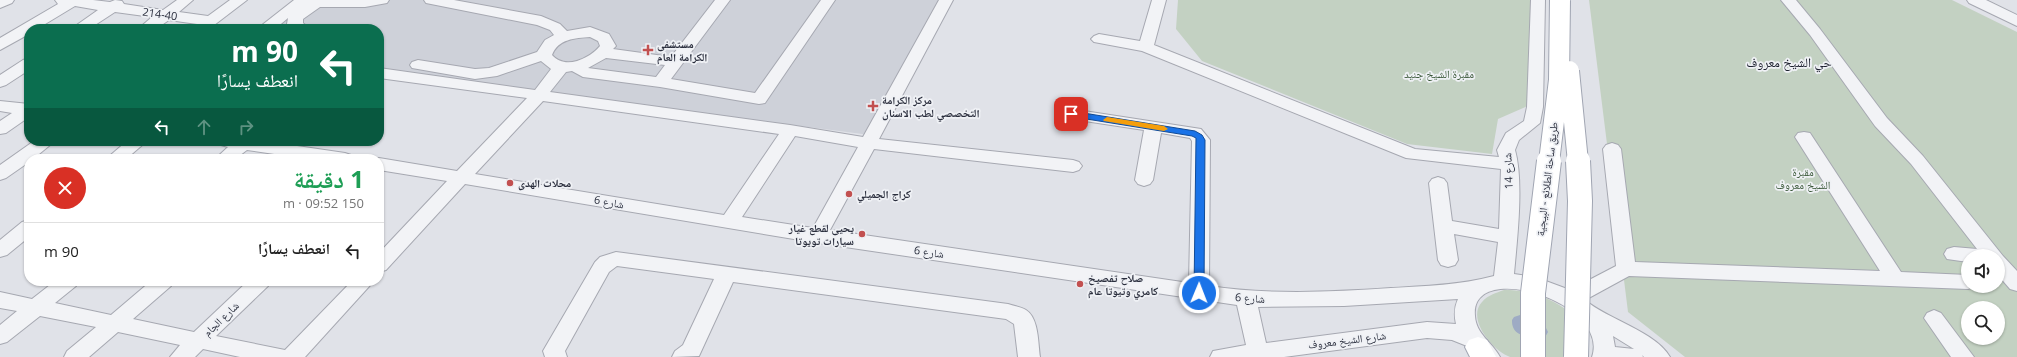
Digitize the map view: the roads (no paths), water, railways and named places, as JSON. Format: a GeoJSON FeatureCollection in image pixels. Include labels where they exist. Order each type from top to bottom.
{"type":"FeatureCollection","features":[{"type":"Feature","properties":{"kind":"main road","name":"طريق ساحة الطلائع - البيجية"},"geometry":{"type":"LineString","coordinates":[[1533,357],[1533,293],[1559,80],[1560,0]]}},
{"type":"Feature","properties":{"kind":"main road","name":"طريق ساحة الطلائع - البيجية"},"geometry":{"type":"LineString","coordinates":[[1563,0],[1580,201],[1576,357]]}},
{"type":"Feature","properties":{"kind":"street"},"geometry":{"type":"LineString","coordinates":[[0,4],[7,0]]}},
{"type":"Feature","properties":{"kind":"street"},"geometry":{"type":"LineString","coordinates":[[153,24],[186,0]]}},
{"type":"Feature","properties":{"kind":"street"},"geometry":{"type":"LineString","coordinates":[[206,24],[240,0]]}},
{"type":"Feature","properties":{"kind":"street"},"geometry":{"type":"LineString","coordinates":[[272,24],[304,0]]}},
{"type":"Feature","properties":{"kind":"street"},"geometry":{"type":"LineString","coordinates":[[295,24],[296,18],[317,3],[330,1],[360,4],[382,0]]}},
{"type":"Feature","properties":{"kind":"street"},"geometry":{"type":"LineString","coordinates":[[431,0],[488,4],[541,21],[555,27],[564,36]]}},
{"type":"Feature","properties":{"kind":"street"},"geometry":{"type":"LineString","coordinates":[[660,82],[723,0]]}},
{"type":"Feature","properties":{"kind":"street"},"geometry":{"type":"LineString","coordinates":[[384,260],[538,96],[569,66],[595,60],[604,54],[608,46],[606,40],[600,35],[590,32],[564,36],[553,41],[546,48],[544,55],[548,62],[569,66],[583,72],[660,82],[759,99],[828,0]]}},
{"type":"Feature","properties":{"kind":"street"},"geometry":{"type":"LineString","coordinates":[[818,236],[946,0]]}},
{"type":"Feature","properties":{"kind":"street"},"geometry":{"type":"LineString","coordinates":[[1146,46],[1159,0]]}},
{"type":"Feature","properties":{"kind":"street","name":"شارع 14"},"geometry":{"type":"LineString","coordinates":[[1503,281],[1508,236],[1510,164],[1506,150],[1512,137],[1532,123],[1535,107],[1538,0]]}},
{"type":"Feature","properties":{"kind":"street"},"geometry":{"type":"LineString","coordinates":[[1788,0],[1815,32],[1881,122],[1917,160],[1987,249]]}},
{"type":"Feature","properties":{"kind":"street"},"geometry":{"type":"LineString","coordinates":[[1974,0],[1993,4],[2017,20]]}},
{"type":"Feature","properties":{"kind":"street"},"geometry":{"type":"LineString","coordinates":[[31,24],[67,1]]}},
{"type":"Feature","properties":{"kind":"street","name":"214-40"},"geometry":{"type":"LineString","coordinates":[[67,1],[117,3],[201,24]]}},
{"type":"Feature","properties":{"kind":"street"},"geometry":{"type":"LineString","coordinates":[[86,24],[117,3]]}},
{"type":"Feature","properties":{"kind":"street"},"geometry":{"type":"LineString","coordinates":[[0,44],[24,29]]}},
{"type":"Feature","properties":{"kind":"street"},"geometry":{"type":"LineString","coordinates":[[1099,39],[1146,46],[1412,154],[1510,164]]}},
{"type":"Feature","properties":{"kind":"street"},"geometry":{"type":"LineString","coordinates":[[604,54],[675,62]]}},
{"type":"Feature","properties":{"kind":"street"},"geometry":{"type":"LineString","coordinates":[[418,65],[475,74],[491,73],[544,55]]}},
{"type":"Feature","properties":{"kind":"street"},"geometry":{"type":"LineString","coordinates":[[0,82],[24,65]]}},
{"type":"Feature","properties":{"kind":"street"},"geometry":{"type":"LineString","coordinates":[[384,74],[790,130],[868,143],[1073,166]]}},
{"type":"Feature","properties":{"kind":"street"},"geometry":{"type":"LineString","coordinates":[[0,106],[24,109]]}},
{"type":"Feature","properties":{"kind":"street"},"geometry":{"type":"LineString","coordinates":[[0,129],[24,113]]}},
{"type":"Feature","properties":{"kind":"street"},"geometry":{"type":"LineString","coordinates":[[1071,114],[1195,133],[1201,140],[1199,293]]}},
{"type":"Feature","properties":{"kind":"street"},"geometry":{"type":"LineString","coordinates":[[1144,180],[1153,127]]}},
{"type":"Feature","properties":{"kind":"street"},"geometry":{"type":"LineString","coordinates":[[729,222],[790,130]]}},
{"type":"Feature","properties":{"kind":"street"},"geometry":{"type":"LineString","coordinates":[[1804,137],[1895,279]]}},
{"type":"Feature","properties":{"kind":"street"},"geometry":{"type":"LineString","coordinates":[[28,154],[39,146]]}},
{"type":"Feature","properties":{"kind":"street"},"geometry":{"type":"LineString","coordinates":[[121,154],[132,146]]}},
{"type":"Feature","properties":{"kind":"street"},"geometry":{"type":"LineString","coordinates":[[257,146],[299,154]]}},
{"type":"Feature","properties":{"kind":"street"},"geometry":{"type":"LineString","coordinates":[[1612,149],[1626,269]]}},
{"type":"Feature","properties":{"kind":"street"},"geometry":{"type":"LineString","coordinates":[[0,174],[24,157]]}},
{"type":"Feature","properties":{"kind":"street","name":"شارع 6"},"geometry":{"type":"LineString","coordinates":[[384,167],[462,177],[818,236],[1246,299],[1308,300],[1364,298],[1452,292],[1482,287],[1503,281],[1525,282],[1548,288],[1637,340],[1658,357]]}},
{"type":"Feature","properties":{"kind":"street"},"geometry":{"type":"LineString","coordinates":[[1438,183],[1448,260]]}},
{"type":"Feature","properties":{"kind":"street"},"geometry":{"type":"LineString","coordinates":[[1443,226],[1508,236]]}},
{"type":"Feature","properties":{"kind":"street"},"geometry":{"type":"LineString","coordinates":[[0,250],[24,231]]}},
{"type":"Feature","properties":{"kind":"street"},"geometry":{"type":"LineString","coordinates":[[1954,254],[1961,254]]}},
{"type":"Feature","properties":{"kind":"street"},"geometry":{"type":"LineString","coordinates":[[556,357],[554,351],[602,267],[608,262],[616,259],[1008,312],[1019,316],[1024,321],[1030,357]]}},
{"type":"Feature","properties":{"kind":"street"},"geometry":{"type":"LineString","coordinates":[[1604,357],[1604,340],[1598,327],[1576,304],[1626,269],[1961,282]]}},
{"type":"Feature","properties":{"kind":"street"},"geometry":{"type":"LineString","coordinates":[[2005,270],[2017,284]]}},
{"type":"Feature","properties":{"kind":"street"},"geometry":{"type":"LineString","coordinates":[[683,357],[691,350],[727,274]]}},
{"type":"Feature","properties":{"kind":"street"},"geometry":{"type":"LineString","coordinates":[[2005,283],[2017,284]]}},
{"type":"Feature","properties":{"kind":"street"},"geometry":{"type":"LineString","coordinates":[[0,336],[63,286]]}},
{"type":"Feature","properties":{"kind":"street"},"geometry":{"type":"LineString","coordinates":[[76,357],[158,286]]}},
{"type":"Feature","properties":{"kind":"street","name":"شارع الجام"},"geometry":{"type":"LineString","coordinates":[[181,357],[256,286]]}},
{"type":"Feature","properties":{"kind":"street"},"geometry":{"type":"LineString","coordinates":[[292,357],[359,286]]}},
{"type":"Feature","properties":{"kind":"street"},"geometry":{"type":"LineString","coordinates":[[1480,350],[1463,315],[1465,304],[1472,294],[1482,287]]}},
{"type":"Feature","properties":{"kind":"street"},"geometry":{"type":"LineString","coordinates":[[1246,299],[1258,352]]}},
{"type":"Feature","properties":{"kind":"street"},"geometry":{"type":"LineString","coordinates":[[0,300],[280,357]]}},
{"type":"Feature","properties":{"kind":"street"},"geometry":{"type":"LineString","coordinates":[[1934,318],[1963,357]]}},
{"type":"Feature","properties":{"kind":"street","name":"شارع الشيخ معروف"},"geometry":{"type":"LineString","coordinates":[[1221,357],[1258,352],[1295,352],[1427,330],[1455,332],[1480,350]]}},
{"type":"Feature","properties":{"kind":"street"},"geometry":{"type":"LineString","coordinates":[[1604,357],[1611,354],[1632,357]]}},
{"type":"Feature","properties":{"kind":"water"},"geometry":{"type":"Polygon","coordinates":[[[1523,314],[1544,324],[1548,332],[1544,339],[1523,336],[1515,330],[1512,320],[1514,317],[1523,314]]]}},
{"type":"Feature","properties":{"kind":"place","name":"مستشفى الكرامة العام"},"geometry":{"type":"Point","coordinates":[648,50]}},
{"type":"Feature","properties":{"kind":"place","name":"مركز الكرامة التخصصي لطب الاسنان"},"geometry":{"type":"Point","coordinates":[873,106]}},
{"type":"Feature","properties":{"kind":"place","name":"محلات الهدى"},"geometry":{"type":"Point","coordinates":[510,183]}},
{"type":"Feature","properties":{"kind":"place","name":"كراج الجميلي"},"geometry":{"type":"Point","coordinates":[849,194]}},
{"type":"Feature","properties":{"kind":"place","name":"يحيى لقطع غيار سيارات تويوتا"},"geometry":{"type":"Point","coordinates":[862,234]}},
{"type":"Feature","properties":{"kind":"place","name":"صلاح تفصيخ كامري وتيوتا عام"},"geometry":{"type":"Point","coordinates":[1080,284]}},
{"type":"Feature","properties":{"kind":"district","name":"حي الشيخ معروف"},"geometry":{"type":"Point","coordinates":[1789,62]}},
{"type":"Feature","properties":{"kind":"park label","name":"مقبرة الشيخ جنيد"},"geometry":{"type":"Point","coordinates":[1439,74]}},
{"type":"Feature","properties":{"kind":"park label","name":"مقبرة الشيخ معروف"},"geometry":{"type":"Point","coordinates":[1803,178]}}]}
